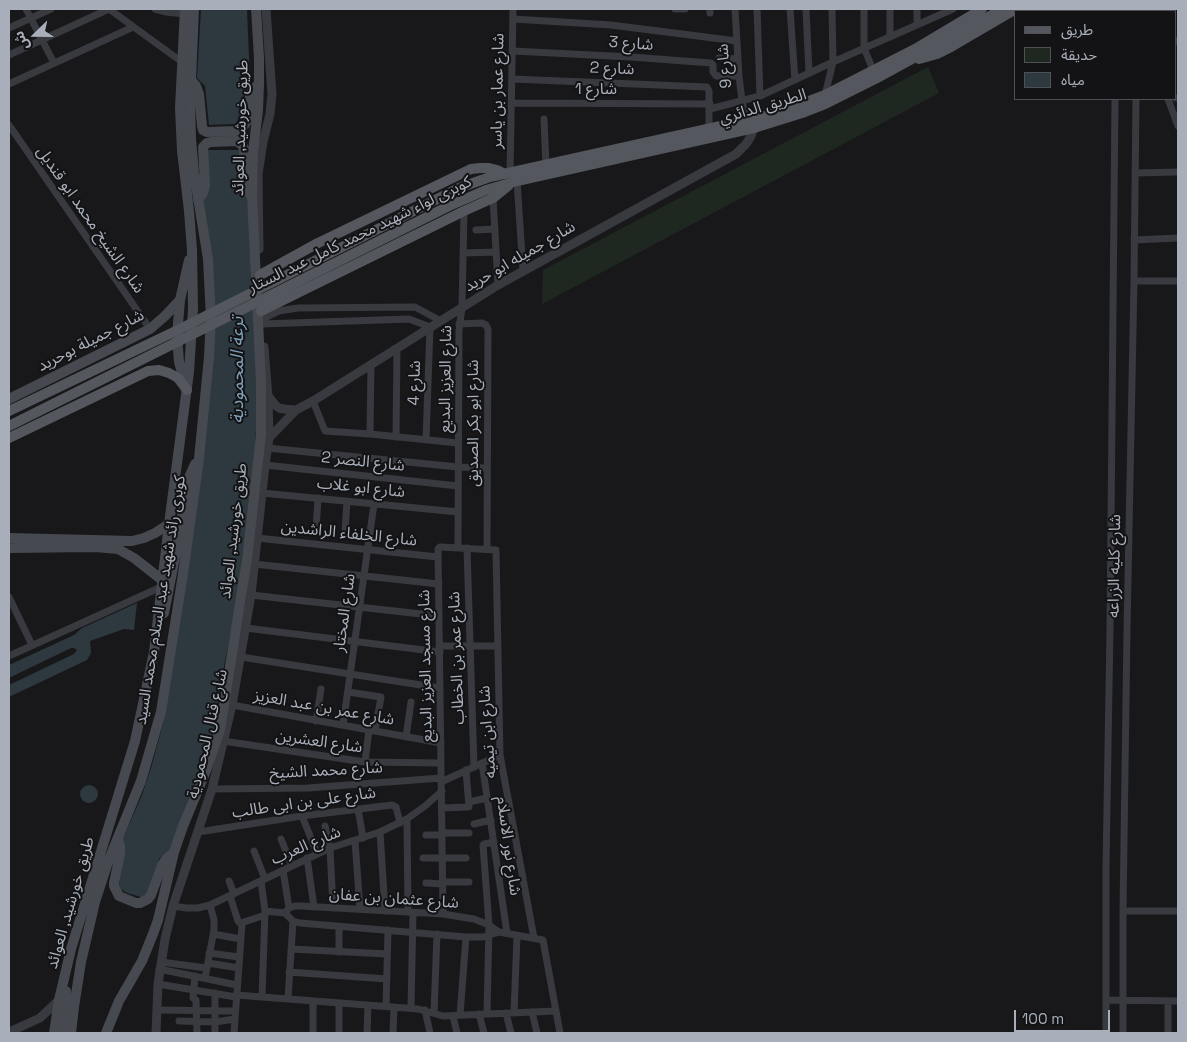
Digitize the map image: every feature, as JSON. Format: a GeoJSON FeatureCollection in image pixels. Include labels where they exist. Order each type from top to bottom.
{"type":"FeatureCollection","features":[{"type":"Feature","properties":{"kind":"main road","name":"طريق خورشيد, العوائد"},"geometry":{"type":"LineString","coordinates":[[106,1032],[119,1001],[142,961],[153,934],[174,852],[220,730],[248,559],[261,434],[252,196],[253,152],[259,84],[256,9]]}},
{"type":"Feature","properties":{"kind":"main road","name":"الطريق الدائري"},"geometry":{"type":"LineString","coordinates":[[511,178],[546,165],[786,110],[825,95],[915,49],[982,9]]}},
{"type":"Feature","properties":{"kind":"main road","name":"الطريق الدائري"},"geometry":{"type":"LineString","coordinates":[[511,178],[754,128],[794,116],[825,104],[877,78],[1004,9]]}},
{"type":"Feature","properties":{"kind":"main road"},"geometry":{"type":"LineString","coordinates":[[908,61],[938,54],[1014,10]]}},
{"type":"Feature","properties":{"kind":"main road","name":"طريق خورشيد, العوائد"},"geometry":{"type":"LineString","coordinates":[[54,1033],[59,1000],[71,949],[134,741],[154,652],[168,524],[187,390],[192,340],[192,250],[181,131],[182,62],[188,11]]}},
{"type":"Feature","properties":{"kind":"main road"},"geometry":{"type":"LineString","coordinates":[[154,652],[164,614],[188,481],[192,469],[199,459],[209,356],[208,259],[194,173],[191,139],[190,104],[192,80],[188,11]]}},
{"type":"Feature","properties":{"kind":"main road"},"geometry":{"type":"LineString","coordinates":[[192,80],[199,94],[203,130],[209,137]]}},
{"type":"Feature","properties":{"kind":"main road"},"geometry":{"type":"LineString","coordinates":[[237,136],[247,121],[250,94],[259,84]]}},
{"type":"Feature","properties":{"kind":"main road"},"geometry":{"type":"LineString","coordinates":[[209,137],[237,136]]}},
{"type":"Feature","properties":{"kind":"main road"},"geometry":{"type":"LineString","coordinates":[[237,136],[244,149],[245,185],[247,191],[252,196]]}},
{"type":"Feature","properties":{"kind":"main road"},"geometry":{"type":"LineString","coordinates":[[198,200],[203,194],[205,186],[203,147],[209,137]]}},
{"type":"Feature","properties":{"kind":"main road"},"geometry":{"type":"LineString","coordinates":[[260,275],[309,248],[471,169],[489,168],[511,178],[493,198],[464,210],[321,282],[262,318]]}},
{"type":"Feature","properties":{"kind":"main road","name":"كوبرى لواء شهيد محمد كامل عبد الستار"},"geometry":{"type":"LineString","coordinates":[[9,411],[189,324],[459,188],[474,182],[511,178]]}},
{"type":"Feature","properties":{"kind":"main road","name":"كوبرى لواء شهيد محمد كامل عبد الستار"},"geometry":{"type":"LineString","coordinates":[[9,426],[448,206],[511,178]]}},
{"type":"Feature","properties":{"kind":"main road"},"geometry":{"type":"LineString","coordinates":[[309,248],[307,258],[309,267],[314,276],[321,282]]}},
{"type":"Feature","properties":{"kind":"main road"},"geometry":{"type":"LineString","coordinates":[[187,390],[178,352],[178,319],[185,274],[192,250]]}},
{"type":"Feature","properties":{"kind":"main road","name":"شارع جميلة بوحريد"},"geometry":{"type":"LineString","coordinates":[[9,399],[150,329],[180,300]]}},
{"type":"Feature","properties":{"kind":"main road"},"geometry":{"type":"LineString","coordinates":[[9,438],[148,371],[159,370],[173,375],[181,381],[187,390]]}},
{"type":"Feature","properties":{"kind":"main road","name":"كوبرى رائد شهيد عبد السلام محمد السيد"},"geometry":{"type":"LineString","coordinates":[[71,1033],[85,942],[101,882],[141,781],[161,712],[199,459]]}},
{"type":"Feature","properties":{"kind":"main road"},"geometry":{"type":"LineString","coordinates":[[9,548],[119,545],[156,533],[168,524]]}},
{"type":"Feature","properties":{"kind":"main road"},"geometry":{"type":"LineString","coordinates":[[9,538],[119,545],[162,583]]}},
{"type":"Feature","properties":{"kind":"main road"},"geometry":{"type":"LineString","coordinates":[[118,837],[120,854],[114,886],[119,896],[136,903],[148,899],[151,895],[162,865],[174,852]]}},
{"type":"Feature","properties":{"kind":"main road"},"geometry":{"type":"LineString","coordinates":[[63,1033],[66,1003],[64,980]]}},
{"type":"Feature","properties":{"kind":"street"},"geometry":{"type":"LineString","coordinates":[[26,9],[54,64]]}},
{"type":"Feature","properties":{"kind":"street"},"geometry":{"type":"LineString","coordinates":[[9,28],[51,9]]}},
{"type":"Feature","properties":{"kind":"street"},"geometry":{"type":"LineString","coordinates":[[9,55],[109,9],[182,62]]}},
{"type":"Feature","properties":{"kind":"street"},"geometry":{"type":"LineString","coordinates":[[155,9],[188,11]]}},
{"type":"Feature","properties":{"kind":"street","name":"شارع قنال المحمودية"},"geometry":{"type":"LineString","coordinates":[[156,1033],[158,984],[165,939],[173,906],[212,789],[232,705],[251,595],[269,438],[260,275],[258,174],[272,94],[266,9]]}},
{"type":"Feature","properties":{"kind":"street","name":"شارع عمار بن ياسر"},"geometry":{"type":"LineString","coordinates":[[513,9],[511,178],[523,271]]}},
{"type":"Feature","properties":{"kind":"street"},"geometry":{"type":"LineString","coordinates":[[675,9],[685,9]]}},
{"type":"Feature","properties":{"kind":"street","name":"شارع 9"},"geometry":{"type":"LineString","coordinates":[[735,9],[739,76],[746,120]]}},
{"type":"Feature","properties":{"kind":"street"},"geometry":{"type":"LineString","coordinates":[[757,9],[760,96]]}},
{"type":"Feature","properties":{"kind":"street"},"geometry":{"type":"LineString","coordinates":[[790,9],[795,80]]}},
{"type":"Feature","properties":{"kind":"street"},"geometry":{"type":"LineString","coordinates":[[806,9],[809,74]]}},
{"type":"Feature","properties":{"kind":"street"},"geometry":{"type":"LineString","coordinates":[[825,95],[833,62],[832,9]]}},
{"type":"Feature","properties":{"kind":"street"},"geometry":{"type":"LineString","coordinates":[[864,9],[864,48],[874,70]]}},
{"type":"Feature","properties":{"kind":"street"},"geometry":{"type":"LineString","coordinates":[[890,9],[890,37]]}},
{"type":"Feature","properties":{"kind":"street"},"geometry":{"type":"LineString","coordinates":[[917,25],[918,9]]}},
{"type":"Feature","properties":{"kind":"street","name":"شارع 1"},"geometry":{"type":"LineString","coordinates":[[512,103],[710,107],[742,101],[760,96],[949,10]]}},
{"type":"Feature","properties":{"kind":"street"},"geometry":{"type":"LineString","coordinates":[[513,19],[611,25],[737,41]]}},
{"type":"Feature","properties":{"kind":"street"},"geometry":{"type":"LineString","coordinates":[[9,84],[133,27]]}},
{"type":"Feature","properties":{"kind":"street","name":"شارع 3"},"geometry":{"type":"LineString","coordinates":[[513,52],[631,57],[710,63],[713,65],[713,72],[716,76],[739,76]]}},
{"type":"Feature","properties":{"kind":"street"},"geometry":{"type":"LineString","coordinates":[[719,58],[738,59]]}},
{"type":"Feature","properties":{"kind":"street","name":"شارع 2"},"geometry":{"type":"LineString","coordinates":[[512,79],[706,87],[709,91],[710,107]]}},
{"type":"Feature","properties":{"kind":"street","name":"شارع كليه الزراعه"},"geometry":{"type":"LineString","coordinates":[[1106,1033],[1115,100]]}},
{"type":"Feature","properties":{"kind":"street","name":"شارع كليه الزراعه"},"geometry":{"type":"LineString","coordinates":[[1123,1033],[1123,911],[1136,100]]}},
{"type":"Feature","properties":{"kind":"street"},"geometry":{"type":"LineString","coordinates":[[1168,100],[1178,126]]}},
{"type":"Feature","properties":{"kind":"street"},"geometry":{"type":"LineString","coordinates":[[709,129],[710,107]]}},
{"type":"Feature","properties":{"kind":"street"},"geometry":{"type":"LineString","coordinates":[[544,119],[546,165]]}},
{"type":"Feature","properties":{"kind":"street","name":"شارع الشيخ محمد ابو قنديل"},"geometry":{"type":"LineString","coordinates":[[9,125],[150,329]]}},
{"type":"Feature","properties":{"kind":"street","name":"شارع جميله ابو حريد"},"geometry":{"type":"LineString","coordinates":[[269,438],[296,410],[498,285],[736,154],[746,144],[754,128]]}},
{"type":"Feature","properties":{"kind":"street"},"geometry":{"type":"LineString","coordinates":[[1135,173],[1178,172]]}},
{"type":"Feature","properties":{"kind":"street"},"geometry":{"type":"LineString","coordinates":[[493,198],[498,285]]}},
{"type":"Feature","properties":{"kind":"street","name":"شارع العزيز البديع"},"geometry":{"type":"LineString","coordinates":[[458,548],[459,324],[462,307],[464,210]]}},
{"type":"Feature","properties":{"kind":"street"},"geometry":{"type":"LineString","coordinates":[[476,230],[495,229]]}},
{"type":"Feature","properties":{"kind":"street"},"geometry":{"type":"LineString","coordinates":[[1134,240],[1178,238]]}},
{"type":"Feature","properties":{"kind":"street"},"geometry":{"type":"LineString","coordinates":[[463,253],[496,252]]}},
{"type":"Feature","properties":{"kind":"street"},"geometry":{"type":"LineString","coordinates":[[1134,281],[1178,281]]}},
{"type":"Feature","properties":{"kind":"street"},"geometry":{"type":"LineString","coordinates":[[262,318],[279,311],[298,308],[415,308],[441,321]]}},
{"type":"Feature","properties":{"kind":"street"},"geometry":{"type":"LineString","coordinates":[[262,318],[409,319],[430,328]]}},
{"type":"Feature","properties":{"kind":"street","name":"شارع ابو بكر الصديق"},"geometry":{"type":"LineString","coordinates":[[459,324],[482,323],[487,327],[487,549]]}},
{"type":"Feature","properties":{"kind":"street","name":"شارع 4"},"geometry":{"type":"LineString","coordinates":[[426,440],[430,328]]}},
{"type":"Feature","properties":{"kind":"street"},"geometry":{"type":"LineString","coordinates":[[396,436],[397,348]]}},
{"type":"Feature","properties":{"kind":"street"},"geometry":{"type":"LineString","coordinates":[[370,434],[371,364]]}},
{"type":"Feature","properties":{"kind":"street"},"geometry":{"type":"LineString","coordinates":[[268,397],[279,408],[296,410]]}},
{"type":"Feature","properties":{"kind":"street"},"geometry":{"type":"LineString","coordinates":[[313,401],[325,431],[458,443]]}},
{"type":"Feature","properties":{"kind":"street"},"geometry":{"type":"LineString","coordinates":[[267,448],[458,467],[487,468]]}},
{"type":"Feature","properties":{"kind":"street","name":"شارع النصر 2"},"geometry":{"type":"LineString","coordinates":[[265,465],[458,486]]}},
{"type":"Feature","properties":{"kind":"street","name":"شارع ابو غلاب"},"geometry":{"type":"LineString","coordinates":[[262,493],[458,512]]}},
{"type":"Feature","properties":{"kind":"street"},"geometry":{"type":"LineString","coordinates":[[316,530],[318,498]]}},
{"type":"Feature","properties":{"kind":"street"},"geometry":{"type":"LineString","coordinates":[[345,532],[347,501]]}},
{"type":"Feature","properties":{"kind":"street","name":"شارع المختار"},"geometry":{"type":"LineString","coordinates":[[343,725],[374,504]]}},
{"type":"Feature","properties":{"kind":"street","name":"شارع الخلفاء الراشدين"},"geometry":{"type":"LineString","coordinates":[[257,538],[368,550],[438,553],[440,547],[497,551]]}},
{"type":"Feature","properties":{"kind":"street","name":"شارع عمر بن الخطاب"},"geometry":{"type":"LineString","coordinates":[[467,548],[474,767]]}},
{"type":"Feature","properties":{"kind":"street","name":"شارع ابن تيميه"},"geometry":{"type":"LineString","coordinates":[[497,551],[500,755],[534,938]]}},
{"type":"Feature","properties":{"kind":"street","name":"شارع مسجد العزيز البديع"},"geometry":{"type":"LineString","coordinates":[[438,553],[443,914]]}},
{"type":"Feature","properties":{"kind":"street"},"geometry":{"type":"LineString","coordinates":[[254,564],[439,584]]}},
{"type":"Feature","properties":{"kind":"street"},"geometry":{"type":"LineString","coordinates":[[9,656],[162,583]]}},
{"type":"Feature","properties":{"kind":"street"},"geometry":{"type":"LineString","coordinates":[[251,595],[439,616]]}},
{"type":"Feature","properties":{"kind":"street"},"geometry":{"type":"LineString","coordinates":[[9,597],[32,645]]}},
{"type":"Feature","properties":{"kind":"street"},"geometry":{"type":"LineString","coordinates":[[246,628],[440,649],[497,646]]}},
{"type":"Feature","properties":{"kind":"street"},"geometry":{"type":"LineString","coordinates":[[241,656],[440,688]]}},
{"type":"Feature","properties":{"kind":"street"},"geometry":{"type":"LineString","coordinates":[[316,720],[321,689]]}},
{"type":"Feature","properties":{"kind":"street"},"geometry":{"type":"LineString","coordinates":[[348,692],[381,697],[364,762]]}},
{"type":"Feature","properties":{"kind":"street"},"geometry":{"type":"LineString","coordinates":[[406,737],[411,702]]}},
{"type":"Feature","properties":{"kind":"street","name":"شارع عمر بن عبد العزيز"},"geometry":{"type":"LineString","coordinates":[[232,705],[441,743]]}},
{"type":"Feature","properties":{"kind":"street","name":"شارع العشرين"},"geometry":{"type":"LineString","coordinates":[[223,741],[364,762],[441,763]]}},
{"type":"Feature","properties":{"kind":"street"},"geometry":{"type":"LineString","coordinates":[[441,780],[500,755]]}},
{"type":"Feature","properties":{"kind":"street","name":"شارع نور الاسلام"},"geometry":{"type":"LineString","coordinates":[[482,763],[494,842],[503,933]]}},
{"type":"Feature","properties":{"kind":"street"},"geometry":{"type":"LineString","coordinates":[[442,808],[468,808],[470,806],[466,770]]}},
{"type":"Feature","properties":{"kind":"street","name":"شارع محمد الشيخ"},"geometry":{"type":"LineString","coordinates":[[212,789],[308,788],[441,780]]}},
{"type":"Feature","properties":{"kind":"street","name":"شارع العرب"},"geometry":{"type":"LineString","coordinates":[[173,906],[198,908],[210,906],[317,853],[380,832],[400,823],[425,806],[442,791]]}},
{"type":"Feature","properties":{"kind":"street"},"geometry":{"type":"LineString","coordinates":[[469,802],[487,798]]}},
{"type":"Feature","properties":{"kind":"street","name":"شارع على بن ابى طالب"},"geometry":{"type":"LineString","coordinates":[[198,832],[302,816],[394,805],[400,823]]}},
{"type":"Feature","properties":{"kind":"street"},"geometry":{"type":"LineString","coordinates":[[358,810],[363,838]]}},
{"type":"Feature","properties":{"kind":"street"},"geometry":{"type":"LineString","coordinates":[[302,816],[317,853]]}},
{"type":"Feature","properties":{"kind":"street"},"geometry":{"type":"LineString","coordinates":[[407,819],[410,912],[413,932],[411,1008]]}},
{"type":"Feature","properties":{"kind":"street"},"geometry":{"type":"LineString","coordinates":[[474,824],[490,820]]}},
{"type":"Feature","properties":{"kind":"street"},"geometry":{"type":"LineString","coordinates":[[325,826],[330,848],[333,908]]}},
{"type":"Feature","properties":{"kind":"street"},"geometry":{"type":"LineString","coordinates":[[380,832],[385,911]]}},
{"type":"Feature","properties":{"kind":"street"},"geometry":{"type":"LineString","coordinates":[[426,835],[470,833]]}},
{"type":"Feature","properties":{"kind":"street"},"geometry":{"type":"LineString","coordinates":[[281,839],[292,866]]}},
{"type":"Feature","properties":{"kind":"street"},"geometry":{"type":"LineString","coordinates":[[355,841],[360,909]]}},
{"type":"Feature","properties":{"kind":"street"},"geometry":{"type":"LineString","coordinates":[[484,1033],[483,1014],[489,925],[483,845],[494,842]]}},
{"type":"Feature","properties":{"kind":"street"},"geometry":{"type":"LineString","coordinates":[[254,851],[263,880],[265,913],[262,997]]}},
{"type":"Feature","properties":{"kind":"street"},"geometry":{"type":"LineString","coordinates":[[307,858],[314,907]]}},
{"type":"Feature","properties":{"kind":"street"},"geometry":{"type":"LineString","coordinates":[[423,858],[466,858]]}},
{"type":"Feature","properties":{"kind":"street"},"geometry":{"type":"LineString","coordinates":[[283,870],[287,911],[293,920],[288,999]]}},
{"type":"Feature","properties":{"kind":"street"},"geometry":{"type":"LineString","coordinates":[[229,881],[238,921],[242,924],[234,1033]]}},
{"type":"Feature","properties":{"kind":"street"},"geometry":{"type":"LineString","coordinates":[[426,884],[469,882]]}},
{"type":"Feature","properties":{"kind":"street"},"geometry":{"type":"LineString","coordinates":[[204,978],[214,925],[210,906]]}},
{"type":"Feature","properties":{"kind":"street","name":"شارع عثمان بن عفان"},"geometry":{"type":"LineString","coordinates":[[265,913],[287,911],[295,906],[443,914],[474,919],[503,933],[543,940],[556,1011]]}},
{"type":"Feature","properties":{"kind":"street"},"geometry":{"type":"LineString","coordinates":[[1123,911],[1178,911]]}},
{"type":"Feature","properties":{"kind":"street"},"geometry":{"type":"LineString","coordinates":[[241,922],[265,913]]}},
{"type":"Feature","properties":{"kind":"street","name":"شارع عثمان بن عفان"},"geometry":{"type":"LineString","coordinates":[[293,920],[300,923],[466,937],[503,933]]}},
{"type":"Feature","properties":{"kind":"street"},"geometry":{"type":"LineString","coordinates":[[339,926],[339,952]]}},
{"type":"Feature","properties":{"kind":"street"},"geometry":{"type":"LineString","coordinates":[[386,1006],[388,930]]}},
{"type":"Feature","properties":{"kind":"street"},"geometry":{"type":"LineString","coordinates":[[213,934],[241,940]]}},
{"type":"Feature","properties":{"kind":"street"},"geometry":{"type":"LineString","coordinates":[[434,1014],[437,934]]}},
{"type":"Feature","properties":{"kind":"street"},"geometry":{"type":"LineString","coordinates":[[514,1013],[517,936]]}},
{"type":"Feature","properties":{"kind":"street"},"geometry":{"type":"LineString","coordinates":[[457,1033],[456,1016],[466,937]]}},
{"type":"Feature","properties":{"kind":"street"},"geometry":{"type":"LineString","coordinates":[[291,949],[387,954]]}},
{"type":"Feature","properties":{"kind":"street"},"geometry":{"type":"LineString","coordinates":[[210,953],[240,957]]}},
{"type":"Feature","properties":{"kind":"street"},"geometry":{"type":"LineString","coordinates":[[160,966],[239,968]]}},
{"type":"Feature","properties":{"kind":"street"},"geometry":{"type":"LineString","coordinates":[[160,966],[237,985]]}},
{"type":"Feature","properties":{"kind":"street"},"geometry":{"type":"LineString","coordinates":[[289,972],[386,979]]}},
{"type":"Feature","properties":{"kind":"street"},"geometry":{"type":"LineString","coordinates":[[195,976],[193,998],[196,1000],[197,1033]]}},
{"type":"Feature","properties":{"kind":"street"},"geometry":{"type":"LineString","coordinates":[[215,1033],[217,994],[222,982]]}},
{"type":"Feature","properties":{"kind":"street"},"geometry":{"type":"LineString","coordinates":[[158,984],[236,996],[411,1008],[443,1016],[556,1011],[560,1033]]}},
{"type":"Feature","properties":{"kind":"street"},"geometry":{"type":"LineString","coordinates":[[9,1032],[40,1018],[59,1000]]}},
{"type":"Feature","properties":{"kind":"street"},"geometry":{"type":"LineString","coordinates":[[1106,1000],[1178,1001]]}},
{"type":"Feature","properties":{"kind":"street"},"geometry":{"type":"LineString","coordinates":[[313,1001],[313,1033]]}},
{"type":"Feature","properties":{"kind":"street"},"geometry":{"type":"LineString","coordinates":[[1168,1001],[1168,1033]]}},
{"type":"Feature","properties":{"kind":"street"},"geometry":{"type":"LineString","coordinates":[[339,1003],[339,1033]]}},
{"type":"Feature","properties":{"kind":"street"},"geometry":{"type":"LineString","coordinates":[[367,1033],[368,1005]]}},
{"type":"Feature","properties":{"kind":"street"},"geometry":{"type":"LineString","coordinates":[[393,1033],[394,1007]]}},
{"type":"Feature","properties":{"kind":"street"},"geometry":{"type":"LineString","coordinates":[[157,1010],[215,1010],[235,1015]]}},
{"type":"Feature","properties":{"kind":"street"},"geometry":{"type":"LineString","coordinates":[[425,1010],[430,1033]]}},
{"type":"Feature","properties":{"kind":"street"},"geometry":{"type":"LineString","coordinates":[[532,1012],[537,1033]]}},
{"type":"Feature","properties":{"kind":"street"},"geometry":{"type":"LineString","coordinates":[[506,1013],[511,1033]]}},
{"type":"Feature","properties":{"kind":"street"},"geometry":{"type":"LineString","coordinates":[[179,1021],[215,1022],[235,1015]]}},
{"type":"Feature","properties":{"kind":"green space"},"geometry":{"type":"Polygon","coordinates":[[[928,67],[939,93],[542,304],[543,270],[928,67]]]}},
{"type":"Feature","properties":{"kind":"water"},"geometry":{"type":"Polygon","coordinates":[[[201,9],[247,9],[250,81],[241,102],[241,113],[236,124],[209,125],[205,86],[197,78],[201,9]]]}},
{"type":"Feature","properties":{"kind":"water","name":"ترعة المحمودية"},"geometry":{"type":"Polygon","coordinates":[[[207,150],[240,150],[249,199],[258,399],[255,445],[235,611],[219,692],[214,731],[170,849],[159,859],[146,895],[141,897],[127,893],[121,889],[119,884],[125,847],[123,838],[142,795],[163,724],[176,647],[214,336],[202,202],[207,150]]]}},
{"type":"Feature","properties":{"kind":"water"},"geometry":{"type":"Polygon","coordinates":[[[137,603],[134,630],[124,629],[90,641],[91,653],[87,660],[9,697],[9,685],[74,654],[77,650],[71,648],[9,678],[9,665],[137,603]]]}},
{"type":"Feature","properties":{"kind":"water"},"geometry":{"type":"Polygon","coordinates":[[[85,785],[93,785],[98,790],[96,801],[85,803],[80,798],[80,790],[85,785]]]}}]}
